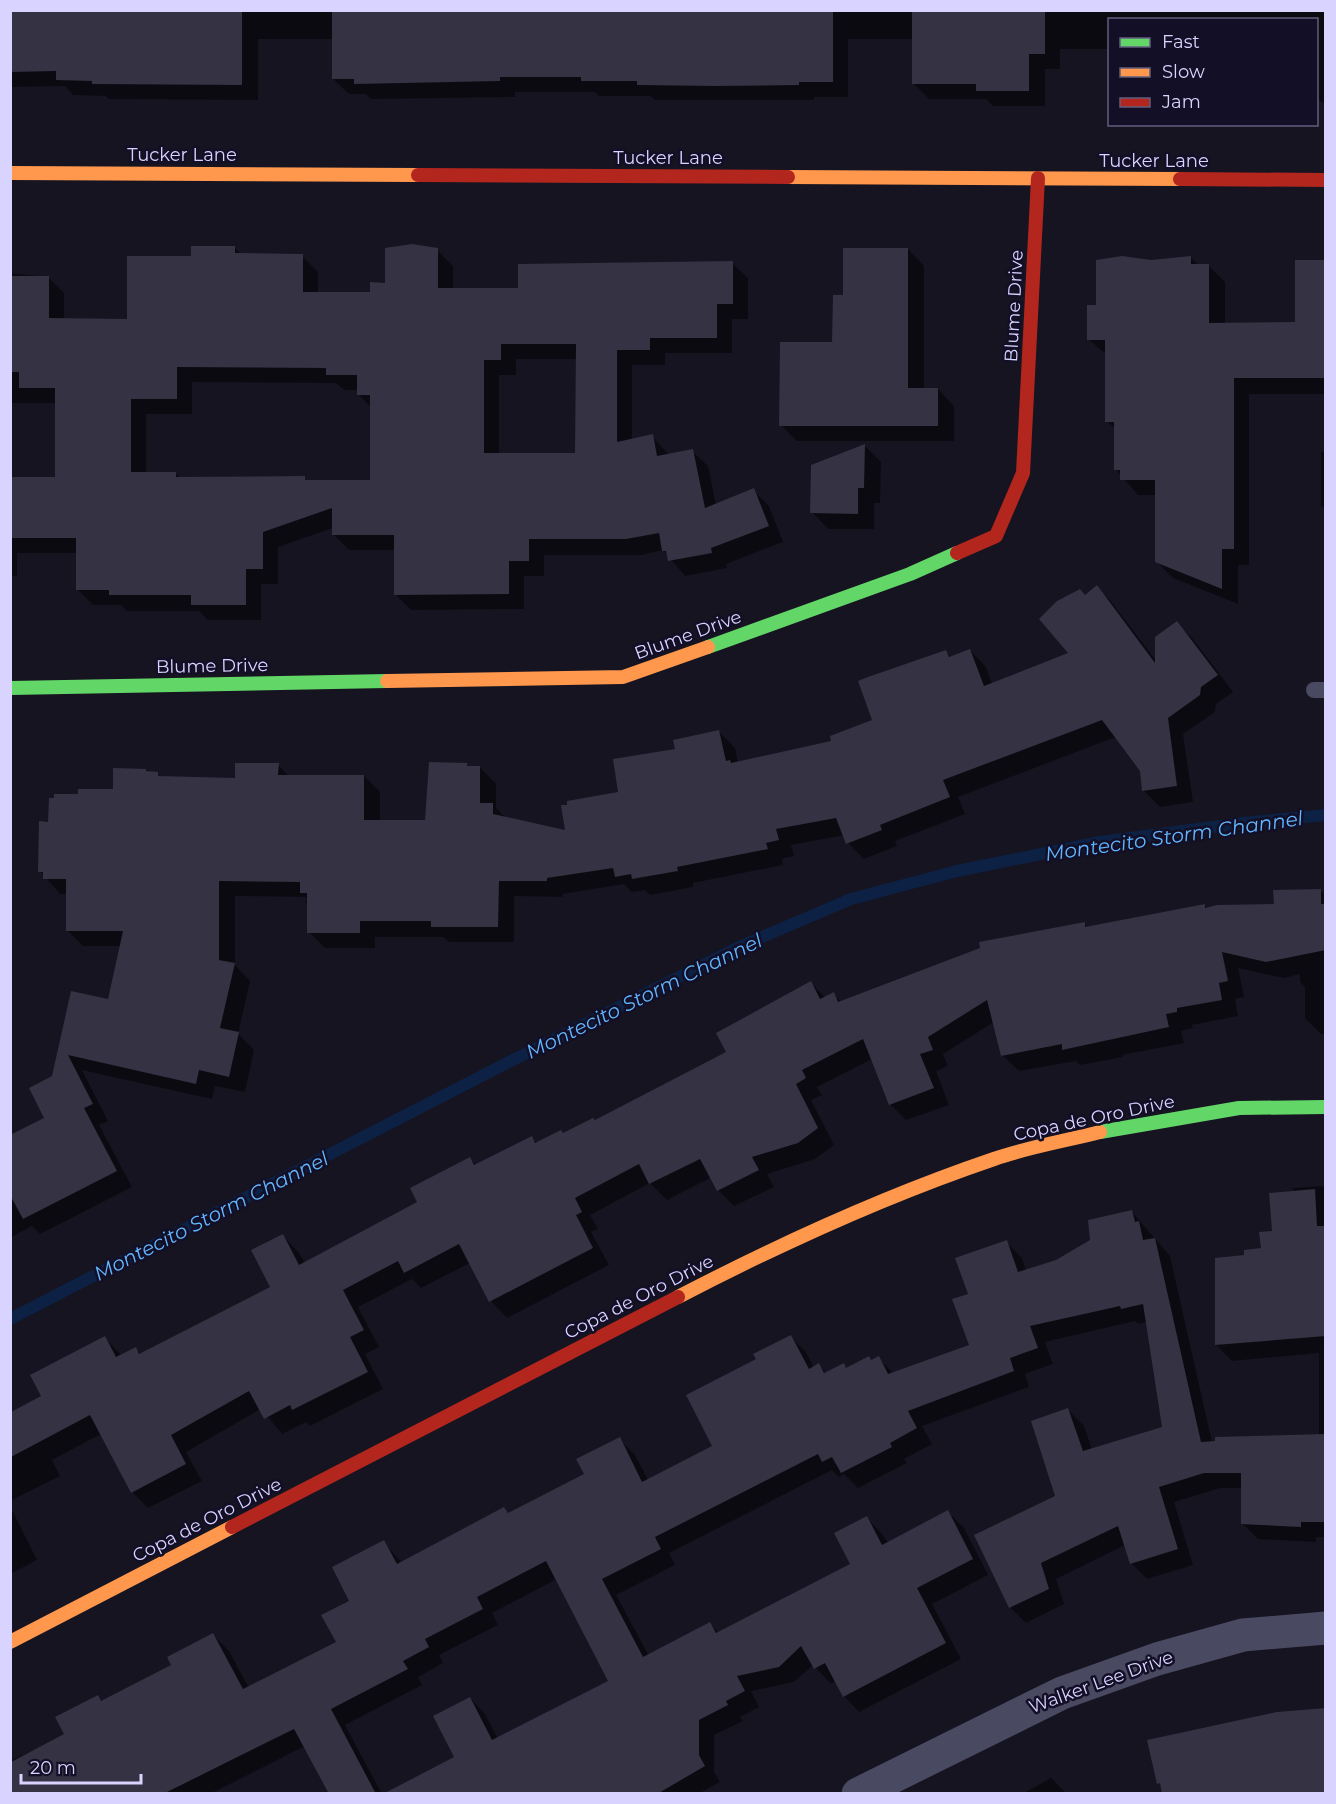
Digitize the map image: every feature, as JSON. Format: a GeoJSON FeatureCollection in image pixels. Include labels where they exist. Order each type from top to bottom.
{"type":"FeatureCollection","features":[{"type":"Feature","properties":{"kind":"street","name":"Tucker Lane"},"geometry":{"type":"LineString","coordinates":[[10,172],[1326,180]]}},
{"type":"Feature","properties":{"kind":"street","name":"Blume Drive"},"geometry":{"type":"LineString","coordinates":[[10,688],[623,677],[910,574],[996,536],[1023,473],[1038,178]]}},
{"type":"Feature","properties":{"kind":"street","name":"Copa de Oro Drive"},"geometry":{"type":"LineString","coordinates":[[10,1642],[739,1265],[867,1207],[996,1158],[1118,1128],[1239,1108],[1326,1107]]}},
{"type":"Feature","properties":{"kind":"street","name":"Walker Lee Drive"},"geometry":{"type":"LineString","coordinates":[[858,1794],[1062,1693],[1157,1659],[1243,1635],[1326,1628]]}},
{"type":"Feature","properties":{"kind":"building"},"geometry":{"type":"Polygon","coordinates":[[[10,10],[242,10],[242,85],[92,84],[92,81],[56,80],[56,71],[10,72],[10,10]]]}},
{"type":"Feature","properties":{"kind":"building"},"geometry":{"type":"Polygon","coordinates":[[[332,10],[833,10],[833,82],[799,82],[799,85],[637,85],[637,81],[581,81],[581,77],[500,77],[500,81],[354,84],[354,79],[332,79],[332,10]]]}},
{"type":"Feature","properties":{"kind":"building"},"geometry":{"type":"Polygon","coordinates":[[[912,10],[1045,10],[1045,54],[1029,54],[1029,91],[976,91],[976,84],[912,84],[912,10]]]}},
{"type":"Feature","properties":{"kind":"building"},"geometry":{"type":"Polygon","coordinates":[[[412,244],[438,248],[438,288],[518,288],[518,264],[733,261],[733,304],[717,304],[717,338],[650,338],[650,350],[617,350],[617,442],[653,434],[657,456],[693,449],[705,508],[754,488],[769,526],[711,548],[712,553],[668,561],[666,551],[662,551],[659,533],[626,539],[529,539],[529,561],[509,561],[509,594],[394,595],[394,535],[332,535],[332,508],[263,532],[263,569],[246,569],[246,605],[191,605],[191,595],[109,595],[109,590],[76,590],[76,538],[10,538],[10,477],[55,477],[55,388],[19,388],[19,372],[10,372],[10,276],[49,276],[49,318],[127,319],[127,256],[191,256],[191,246],[235,246],[235,253],[303,254],[303,292],[370,292],[370,282],[385,283],[385,248],[412,244]],[[501,344],[501,360],[484,360],[484,453],[575,453],[576,344],[501,344]],[[177,367],[177,399],[131,399],[131,472],[176,472],[176,477],[305,476],[305,480],[370,480],[370,395],[357,395],[357,375],[326,375],[326,368],[177,367]]]}},
{"type":"Feature","properties":{"kind":"building"},"geometry":{"type":"Polygon","coordinates":[[[843,248],[908,248],[908,388],[938,388],[938,426],[779,426],[780,342],[832,342],[833,295],[843,295],[843,248]]]}},
{"type":"Feature","properties":{"kind":"building"},"geometry":{"type":"Polygon","coordinates":[[[1122,256],[1151,260],[1191,256],[1191,264],[1209,264],[1209,323],[1295,322],[1295,260],[1326,260],[1326,378],[1234,378],[1234,549],[1222,549],[1222,589],[1155,562],[1155,480],[1120,480],[1120,470],[1114,470],[1114,422],[1105,422],[1105,340],[1087,340],[1087,305],[1096,305],[1096,260],[1122,256]]]}},
{"type":"Feature","properties":{"kind":"building"},"geometry":{"type":"Polygon","coordinates":[[[865,444],[864,488],[858,488],[858,514],[810,513],[811,465],[865,444]]]}},
{"type":"Feature","properties":{"kind":"building"},"geometry":{"type":"Polygon","coordinates":[[[1097,585],[1155,663],[1155,637],[1177,621],[1218,675],[1201,687],[1200,695],[1168,718],[1177,786],[1142,791],[1140,771],[1102,720],[943,780],[950,797],[880,825],[882,830],[846,844],[836,818],[776,829],[779,840],[766,843],[768,849],[677,867],[678,871],[632,879],[631,874],[615,877],[613,868],[547,878],[547,881],[499,881],[498,927],[431,927],[431,921],[360,921],[360,933],[307,933],[307,893],[300,893],[300,882],[219,881],[219,960],[235,963],[220,1028],[239,1032],[229,1077],[199,1070],[196,1084],[68,1055],[93,1104],[84,1108],[117,1171],[23,1219],[10,1195],[10,1135],[44,1118],[29,1088],[52,1076],[71,991],[108,999],[123,931],[66,931],[66,879],[43,879],[43,872],[38,872],[39,821],[48,822],[49,798],[54,798],[54,794],[78,794],[78,789],[113,789],[113,768],[146,769],[146,771],[158,772],[158,776],[235,778],[235,763],[279,763],[278,775],[364,775],[364,820],[425,820],[429,762],[467,763],[467,766],[480,766],[480,803],[493,803],[493,814],[565,830],[561,805],[567,805],[567,801],[618,792],[613,759],[675,749],[673,740],[719,730],[726,761],[730,760],[731,763],[831,741],[830,736],[872,720],[858,681],[868,677],[946,650],[949,657],[970,649],[984,686],[1068,653],[1039,619],[1057,601],[1080,589],[1085,595],[1097,585]]]}},
{"type":"Feature","properties":{"kind":"building"},"geometry":{"type":"Polygon","coordinates":[[[1321,889],[1321,904],[1326,904],[1326,950],[1266,962],[1222,952],[1228,981],[1219,983],[1222,1000],[1177,1008],[1177,1012],[1166,1014],[1169,1027],[1062,1050],[1062,1044],[1001,1056],[987,1000],[928,1037],[933,1050],[920,1054],[934,1088],[889,1105],[863,1039],[802,1070],[806,1078],[796,1084],[818,1128],[798,1143],[752,1157],[759,1170],[717,1191],[700,1159],[649,1184],[639,1164],[575,1198],[582,1212],[576,1215],[593,1248],[489,1302],[459,1244],[404,1273],[398,1261],[343,1290],[364,1330],[350,1337],[368,1372],[292,1410],[290,1405],[264,1419],[249,1391],[171,1435],[186,1464],[131,1493],[90,1415],[11,1457],[11,1412],[41,1396],[30,1375],[105,1336],[116,1357],[136,1347],[139,1354],[270,1287],[251,1250],[283,1234],[299,1265],[417,1202],[410,1188],[470,1157],[474,1165],[532,1136],[535,1143],[561,1130],[563,1133],[593,1118],[595,1120],[726,1052],[716,1033],[811,981],[820,999],[834,992],[838,1002],[980,948],[979,942],[1085,922],[1085,927],[1205,904],[1205,908],[1217,905],[1274,904],[1273,890],[1321,889]]]}},
{"type":"Feature","properties":{"kind":"building"},"geometry":{"type":"Polygon","coordinates":[[[1315,1189],[1317,1226],[1326,1226],[1326,1336],[1215,1345],[1215,1258],[1244,1255],[1244,1250],[1261,1248],[1259,1232],[1272,1231],[1269,1193],[1315,1189]]]}},
{"type":"Feature","properties":{"kind":"building"},"geometry":{"type":"Polygon","coordinates":[[[1132,1210],[1135,1222],[1139,1221],[1143,1240],[1155,1238],[1201,1442],[1215,1441],[1215,1437],[1326,1434],[1326,1522],[1301,1522],[1301,1527],[1241,1524],[1241,1473],[1204,1473],[1159,1487],[1178,1549],[1130,1564],[1118,1526],[1041,1563],[1049,1589],[1009,1608],[974,1535],[1055,1496],[1031,1421],[1068,1408],[1083,1451],[1162,1427],[1143,1304],[1121,1309],[1120,1306],[1030,1326],[1038,1348],[1010,1358],[1014,1371],[908,1411],[917,1428],[890,1443],[892,1447],[841,1473],[832,1457],[822,1462],[818,1454],[655,1537],[661,1549],[602,1579],[643,1657],[710,1622],[716,1633],[850,1564],[834,1533],[867,1516],[882,1545],[948,1510],[973,1559],[917,1588],[946,1643],[843,1697],[825,1663],[814,1669],[801,1646],[779,1667],[737,1676],[745,1691],[726,1701],[728,1705],[699,1720],[699,1755],[705,1766],[657,1794],[383,1794],[454,1757],[433,1716],[470,1697],[492,1740],[608,1681],[546,1561],[477,1597],[483,1609],[425,1639],[429,1647],[403,1661],[408,1669],[331,1709],[376,1794],[329,1794],[294,1729],[163,1794],[11,1794],[11,1762],[64,1734],[55,1717],[98,1695],[101,1701],[171,1665],[167,1657],[213,1633],[243,1689],[336,1642],[321,1615],[349,1601],[332,1567],[384,1540],[397,1564],[504,1507],[508,1513],[584,1474],[576,1459],[620,1437],[642,1482],[712,1446],[686,1395],[756,1359],[753,1354],[791,1335],[809,1369],[819,1363],[824,1373],[844,1363],[846,1368],[869,1356],[871,1360],[879,1356],[888,1374],[969,1345],[952,1299],[968,1294],[955,1258],[1007,1240],[1018,1272],[1056,1260],[1090,1240],[1088,1220],[1132,1210]]]}},
{"type":"Feature","properties":{"kind":"building"},"geometry":{"type":"Polygon","coordinates":[[[1326,1708],[1326,1794],[1162,1794],[1160,1783],[1157,1784],[1147,1740],[1277,1712],[1326,1708]]]}},
{"type":"Feature","properties":{"kind":"waterway","name":"Montecito Storm Channel"},"geometry":{"type":"LineString","coordinates":[[10,1319],[503,1065],[741,946],[851,899],[957,871],[1100,842],[1243,823],[1326,815]]}},
{"type":"Feature","properties":{"kind":"traffic: fast"},"geometry":{"type":"LineString","coordinates":[[708,647],[910,574],[957,553]]}},
{"type":"Feature","properties":{"kind":"traffic: fast"},"geometry":{"type":"LineString","coordinates":[[10,688],[387,681]]}},
{"type":"Feature","properties":{"kind":"traffic: fast"},"geometry":{"type":"LineString","coordinates":[[1100,1132],[1239,1108],[1326,1107]]}},
{"type":"Feature","properties":{"kind":"traffic: slow"},"geometry":{"type":"LineString","coordinates":[[10,173],[418,175]]}},
{"type":"Feature","properties":{"kind":"traffic: slow"},"geometry":{"type":"LineString","coordinates":[[788,177],[1180,179]]}},
{"type":"Feature","properties":{"kind":"traffic: slow"},"geometry":{"type":"LineString","coordinates":[[387,681],[623,677],[708,647]]}},
{"type":"Feature","properties":{"kind":"traffic: slow"},"geometry":{"type":"LineString","coordinates":[[678,1297],[794,1240],[953,1173],[1007,1155],[1100,1132]]}},
{"type":"Feature","properties":{"kind":"traffic: slow"},"geometry":{"type":"LineString","coordinates":[[10,1642],[232,1527]]}},
{"type":"Feature","properties":{"kind":"traffic: jam"},"geometry":{"type":"LineString","coordinates":[[418,175],[788,177]]}},
{"type":"Feature","properties":{"kind":"traffic: jam"},"geometry":{"type":"LineString","coordinates":[[957,553],[996,536],[1023,473],[1038,178]]}},
{"type":"Feature","properties":{"kind":"traffic: jam"},"geometry":{"type":"LineString","coordinates":[[1180,179],[1326,180]]}},
{"type":"Feature","properties":{"kind":"traffic: jam"},"geometry":{"type":"LineString","coordinates":[[232,1527],[678,1297]]}}]}
